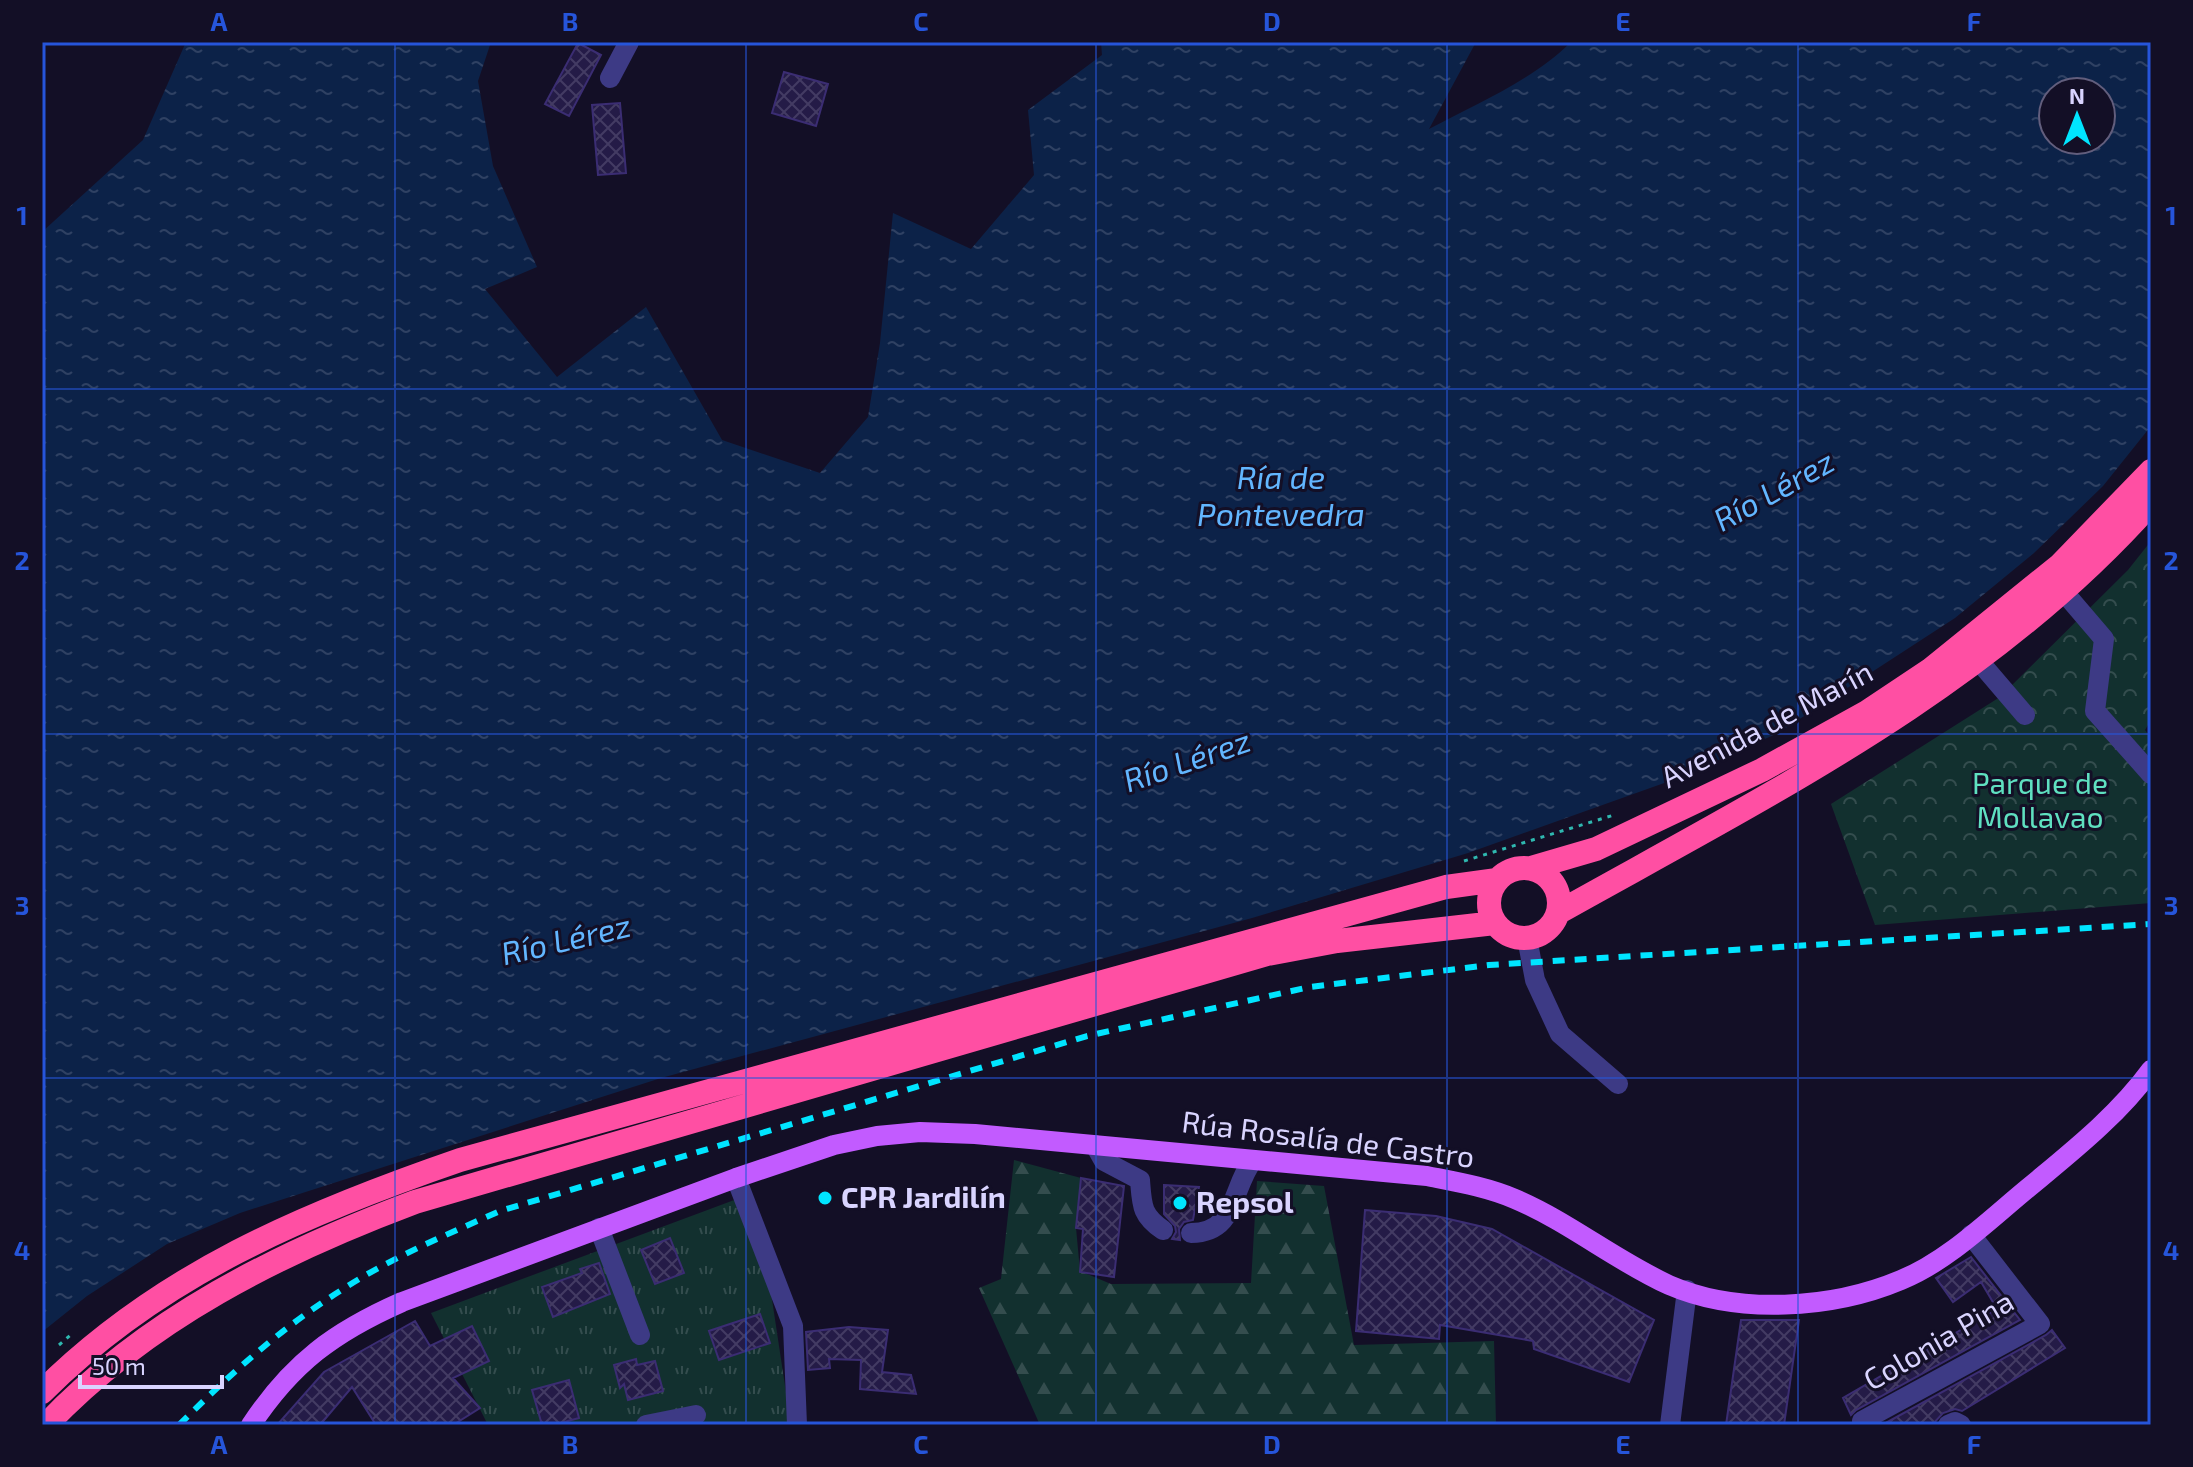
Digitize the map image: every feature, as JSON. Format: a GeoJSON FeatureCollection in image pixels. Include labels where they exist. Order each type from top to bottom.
{"type":"FeatureCollection","features":[{"type":"Feature","properties":{"kind":"highway","name":"Avenida de Marín"},"geometry":{"type":"LineString","coordinates":[[1531,868],[1596,849],[1762,770],[1867,712],[1930,670],[2060,565],[2151,471]]}},
{"type":"Feature","properties":{"kind":"highway","name":"Avenida de Marín"},"geometry":{"type":"LineString","coordinates":[[1559,912],[1767,796],[1933,694],[2063,591],[2151,503]]}},
{"type":"Feature","properties":{"kind":"highway"},"geometry":{"type":"LineString","coordinates":[[42,1392],[69,1365],[201,1270],[323,1209],[386,1185],[460,1160],[1430,892],[1497,880],[1513,869],[1531,868],[1551,879],[1560,900],[1559,912],[1547,930],[1527,938],[1503,932],[1495,923],[1489,901],[1497,880]]}},
{"type":"Feature","properties":{"kind":"highway"},"geometry":{"type":"LineString","coordinates":[[49,1425],[68,1402],[181,1314],[244,1275],[341,1230],[415,1202],[1267,954],[1337,941],[1495,923]]}},
{"type":"Feature","properties":{"kind":"main road","name":"Rúa Rosalía de Castro"},"geometry":{"type":"LineString","coordinates":[[251,1425],[295,1368],[358,1321],[736,1178],[834,1145],[877,1136],[920,1132],[975,1134],[1427,1176],[1477,1186],[1516,1199],[1670,1285],[1748,1303],[1783,1305],[1858,1295],[1902,1280],[1971,1235],[2104,1122],[2151,1070]]}},
{"type":"Feature","properties":{"kind":"street"},"geometry":{"type":"LineString","coordinates":[[610,78],[629,42]]}},
{"type":"Feature","properties":{"kind":"street"},"geometry":{"type":"LineString","coordinates":[[2063,591],[2104,639],[2095,711],[2151,774]]}},
{"type":"Feature","properties":{"kind":"street"},"geometry":{"type":"LineString","coordinates":[[1978,660],[2025,715]]}},
{"type":"Feature","properties":{"kind":"street"},"geometry":{"type":"LineString","coordinates":[[1527,938],[1535,980],[1560,1034],[1618,1084]]}},
{"type":"Feature","properties":{"kind":"street"},"geometry":{"type":"LineString","coordinates":[[1095,1145],[1104,1161],[1140,1180],[1142,1206],[1148,1220],[1163,1230]]}},
{"type":"Feature","properties":{"kind":"street"},"geometry":{"type":"LineString","coordinates":[[1191,1233],[1207,1233],[1218,1226],[1230,1211],[1242,1174],[1253,1160]]}},
{"type":"Feature","properties":{"kind":"street"},"geometry":{"type":"LineString","coordinates":[[736,1178],[793,1326],[797,1425]]}},
{"type":"Feature","properties":{"kind":"street"},"geometry":{"type":"LineString","coordinates":[[599,1228],[640,1335]]}},
{"type":"Feature","properties":{"kind":"street","name":"Colonia Pina"},"geometry":{"type":"LineString","coordinates":[[1862,1421],[2040,1324],[1971,1235]]}},
{"type":"Feature","properties":{"kind":"street"},"geometry":{"type":"LineString","coordinates":[[1670,1425],[1687,1290]]}},
{"type":"Feature","properties":{"kind":"street"},"geometry":{"type":"LineString","coordinates":[[646,1425],[696,1415]]}},
{"type":"Feature","properties":{"kind":"street"},"geometry":{"type":"LineString","coordinates":[[1948,1425],[1955,1422],[1961,1425]]}},
{"type":"Feature","properties":{"kind":"green space","name":"Parque de Mollavao"},"geometry":{"type":"Polygon","coordinates":[[[2151,541],[2151,720],[2145,730],[2151,738],[2151,903],[1875,925],[1831,804],[2000,697],[2128,570],[2151,541]]]}},
{"type":"Feature","properties":{"kind":"green space"},"geometry":{"type":"Polygon","coordinates":[[[1014,1160],[1081,1178],[1076,1228],[1080,1271],[1111,1284],[1251,1283],[1257,1181],[1324,1186],[1354,1345],[1494,1341],[1496,1425],[1040,1425],[979,1288],[1001,1279],[1014,1160]]]}},
{"type":"Feature","properties":{"kind":"green space"},"geometry":{"type":"Polygon","coordinates":[[[737,1199],[771,1293],[790,1419],[787,1425],[488,1425],[431,1313],[737,1199]]]}},
{"type":"Feature","properties":{"kind":"water","name":"Ría de Pontevedra"},"geometry":{"type":"Polygon","coordinates":[[[186,42],[491,42],[478,81],[493,166],[537,267],[485,289],[557,377],[646,307],[722,440],[820,473],[868,417],[880,343],[893,213],[971,249],[1034,175],[1028,110],[1102,55],[1101,42],[1476,42],[1429,129],[1522,80],[1571,42],[2151,42],[2151,426],[2103,486],[2034,553],[1955,618],[1778,733],[1681,777],[1468,853],[1252,918],[661,1078],[240,1213],[167,1244],[87,1296],[42,1332],[42,232],[143,140],[186,42]]]}},
{"type":"Feature","properties":{"kind":"building"},"geometry":{"type":"Polygon","coordinates":[[[578,43],[601,55],[569,116],[545,104],[578,43]]]}},
{"type":"Feature","properties":{"kind":"building"},"geometry":{"type":"Polygon","coordinates":[[[784,72],[828,84],[816,126],[772,113],[784,72]]]}},
{"type":"Feature","properties":{"kind":"building"},"geometry":{"type":"Polygon","coordinates":[[[620,103],[626,173],[598,175],[592,105],[620,103]]]}},
{"type":"Feature","properties":{"kind":"building"},"geometry":{"type":"Polygon","coordinates":[[[1081,1178],[1124,1186],[1114,1277],[1080,1272],[1083,1229],[1076,1228],[1081,1178]]]}},
{"type":"Feature","properties":{"kind":"building","name":"Repsol"},"geometry":{"type":"Polygon","coordinates":[[[1164,1185],[1199,1187],[1193,1220],[1184,1222],[1179,1229],[1180,1240],[1172,1239],[1175,1226],[1164,1214],[1164,1185]]]}},
{"type":"Feature","properties":{"kind":"building"},"geometry":{"type":"Polygon","coordinates":[[[1365,1210],[1436,1216],[1492,1229],[1654,1320],[1629,1382],[1534,1349],[1533,1341],[1440,1325],[1439,1339],[1356,1331],[1365,1210]]]}},
{"type":"Feature","properties":{"kind":"building"},"geometry":{"type":"Polygon","coordinates":[[[670,1238],[684,1273],[655,1284],[641,1250],[670,1238]]]}},
{"type":"Feature","properties":{"kind":"building"},"geometry":{"type":"Polygon","coordinates":[[[1971,1257],[2020,1320],[1851,1415],[1843,1398],[1997,1309],[1981,1282],[1953,1302],[1936,1278],[1971,1257]]]}},
{"type":"Feature","properties":{"kind":"building"},"geometry":{"type":"Polygon","coordinates":[[[599,1263],[610,1294],[553,1317],[542,1287],[582,1273],[580,1269],[599,1263]]]}},
{"type":"Feature","properties":{"kind":"building"},"geometry":{"type":"Polygon","coordinates":[[[760,1314],[770,1343],[719,1360],[709,1331],[760,1314]]]}},
{"type":"Feature","properties":{"kind":"building"},"geometry":{"type":"Polygon","coordinates":[[[1741,1320],[1799,1320],[1784,1425],[1726,1425],[1741,1320]]]}},
{"type":"Feature","properties":{"kind":"building"},"geometry":{"type":"Polygon","coordinates":[[[415,1321],[430,1346],[472,1326],[489,1361],[453,1378],[480,1408],[453,1425],[376,1425],[352,1387],[320,1425],[277,1425],[324,1372],[415,1321]]]}},
{"type":"Feature","properties":{"kind":"building"},"geometry":{"type":"Polygon","coordinates":[[[849,1327],[888,1330],[882,1372],[911,1375],[916,1394],[860,1389],[861,1360],[829,1359],[830,1368],[808,1370],[806,1332],[849,1327]]]}},
{"type":"Feature","properties":{"kind":"building"},"geometry":{"type":"Polygon","coordinates":[[[2052,1330],[2065,1348],[1962,1411],[1955,1409],[1943,1413],[1932,1425],[1882,1425],[2046,1335],[2052,1330]]]}},
{"type":"Feature","properties":{"kind":"building"},"geometry":{"type":"Polygon","coordinates":[[[636,1359],[637,1365],[655,1361],[663,1391],[628,1400],[624,1384],[620,1388],[614,1365],[636,1359]]]}},
{"type":"Feature","properties":{"kind":"building"},"geometry":{"type":"Polygon","coordinates":[[[569,1380],[579,1418],[542,1425],[532,1390],[569,1380]]]}},
{"type":"Feature","properties":{"kind":"railway"},"geometry":{"type":"LineString","coordinates":[[179,1425],[256,1354],[318,1305],[398,1258],[500,1211],[1087,1036],[1310,987],[1489,965],[2151,924]]}},
{"type":"Feature","properties":{"kind":"place","name":"CPR Jardilín"},"geometry":{"type":"Point","coordinates":[825,1198]}},
{"type":"Feature","properties":{"kind":"place","name":"Repsol"},"geometry":{"type":"Point","coordinates":[1180,1203]}},
{"type":"Feature","properties":{"kind":"water label","name":"Río Lérez"},"geometry":{"type":"Point","coordinates":[1774,491]}},
{"type":"Feature","properties":{"kind":"water label","name":"Río Lérez"},"geometry":{"type":"Point","coordinates":[1187,761]}},
{"type":"Feature","properties":{"kind":"water label","name":"Río Lérez"},"geometry":{"type":"Point","coordinates":[566,940]}}]}
